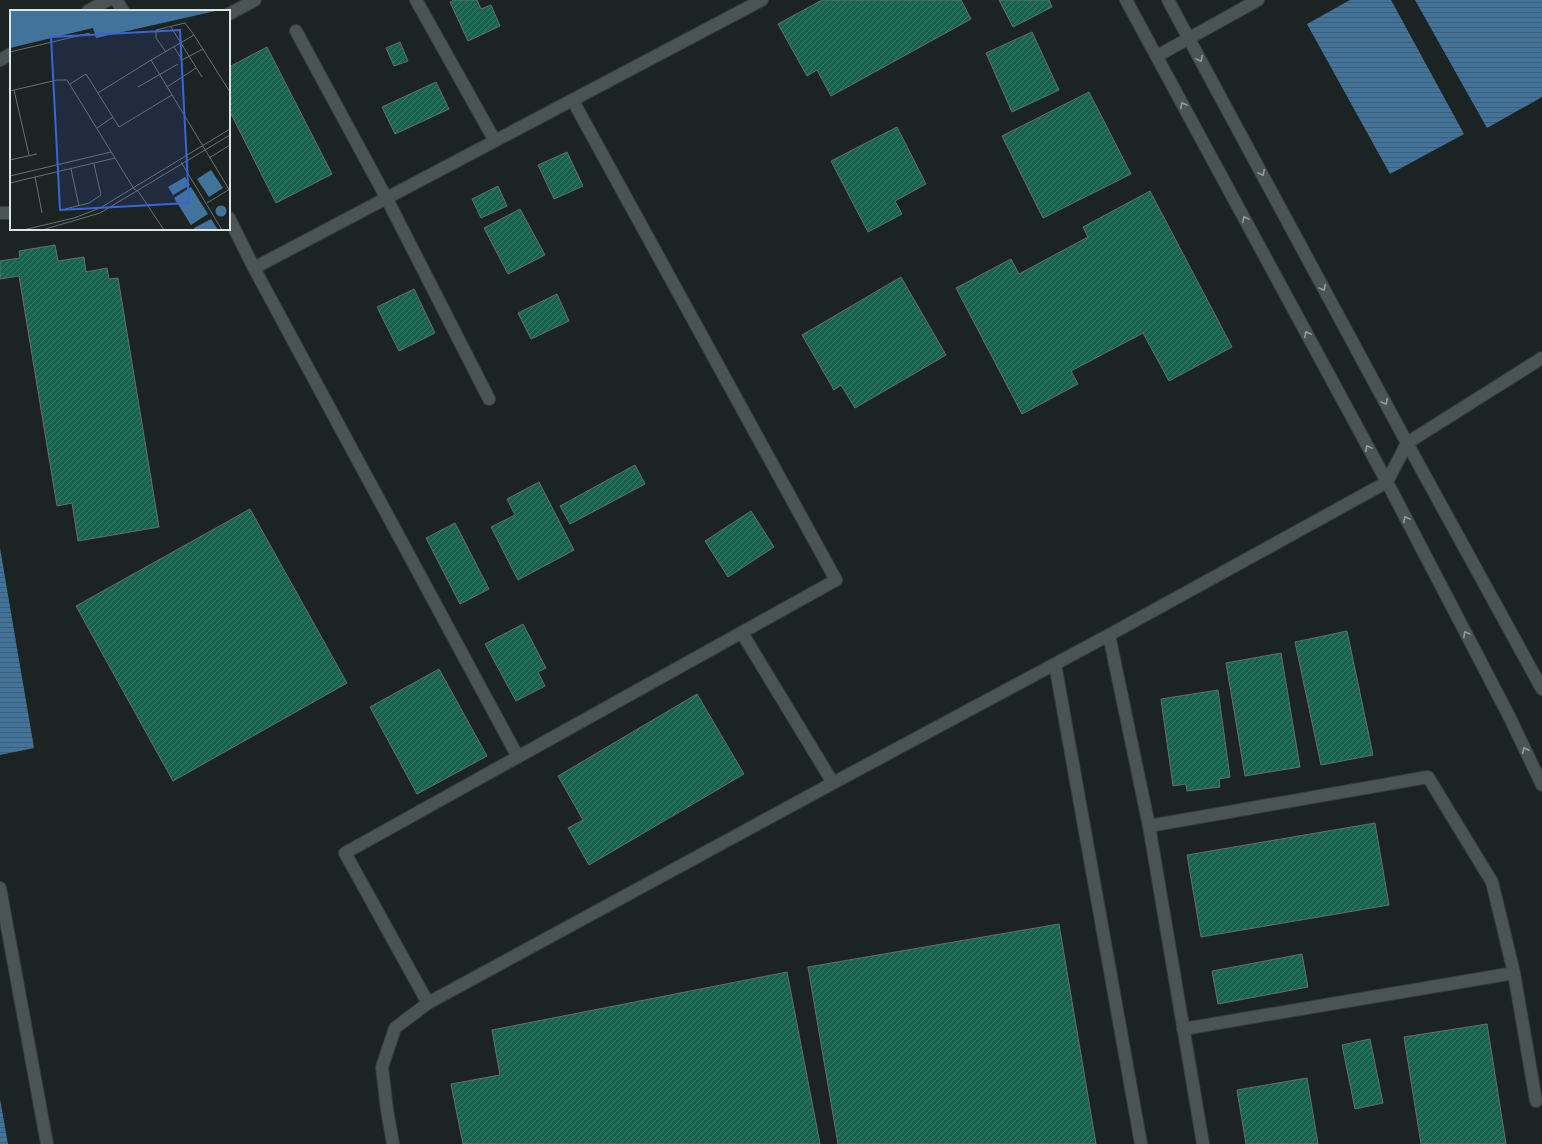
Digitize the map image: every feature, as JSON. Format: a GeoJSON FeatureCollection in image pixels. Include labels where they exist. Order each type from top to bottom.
{"type":"FeatureCollection","features":[{"type":"Feature","properties":{"kind":"street"},"geometry":{"type":"LineString","coordinates":[[90,10],[108,0]]}},
{"type":"Feature","properties":{"kind":"street"},"geometry":{"type":"LineString","coordinates":[[116,0],[122,10]]}},
{"type":"Feature","properties":{"kind":"street"},"geometry":{"type":"LineString","coordinates":[[230,13],[255,0]]}},
{"type":"Feature","properties":{"kind":"street"},"geometry":{"type":"LineString","coordinates":[[416,0],[495,141]]}},
{"type":"Feature","properties":{"kind":"street"},"geometry":{"type":"LineString","coordinates":[[254,268],[762,0]]}},
{"type":"Feature","properties":{"kind":"street"},"geometry":{"type":"LineString","coordinates":[[1126,0],[1387,482],[1509,716],[1542,785]]}},
{"type":"Feature","properties":{"kind":"street"},"geometry":{"type":"LineString","coordinates":[[1168,0],[1407,443],[1542,689]]}},
{"type":"Feature","properties":{"kind":"street"},"geometry":{"type":"LineString","coordinates":[[1157,56],[1258,0]]}},
{"type":"Feature","properties":{"kind":"street"},"geometry":{"type":"LineString","coordinates":[[296,31],[387,199],[489,399]]}},
{"type":"Feature","properties":{"kind":"street"},"geometry":{"type":"LineString","coordinates":[[0,60],[10,55]]}},
{"type":"Feature","properties":{"kind":"street"},"geometry":{"type":"LineString","coordinates":[[428,1003],[345,853],[836,580],[573,101]]}},
{"type":"Feature","properties":{"kind":"street"},"geometry":{"type":"LineString","coordinates":[[230,220],[254,268],[518,757]]}},
{"type":"Feature","properties":{"kind":"street"},"geometry":{"type":"LineString","coordinates":[[394,1144],[387,1110],[382,1067],[395,1028],[428,1003],[1109,635],[1387,482],[1407,443],[1542,358]]}},
{"type":"Feature","properties":{"kind":"street"},"geometry":{"type":"LineString","coordinates":[[742,633],[833,783]]}},
{"type":"Feature","properties":{"kind":"street"},"geometry":{"type":"LineString","coordinates":[[1109,635],[1149,826],[1203,1144]]}},
{"type":"Feature","properties":{"kind":"street"},"geometry":{"type":"LineString","coordinates":[[1055,664],[1141,1144]]}},
{"type":"Feature","properties":{"kind":"street"},"geometry":{"type":"LineString","coordinates":[[1149,826],[1428,777],[1492,882],[1514,973],[1536,1101]]}},
{"type":"Feature","properties":{"kind":"street"},"geometry":{"type":"LineString","coordinates":[[0,888],[47,1144]]}},
{"type":"Feature","properties":{"kind":"street"},"geometry":{"type":"LineString","coordinates":[[1183,1029],[1514,973]]}},
{"type":"Feature","properties":{"kind":"water"},"geometry":{"type":"Polygon","coordinates":[[[1350,0],[1391,0],[1464,134],[1390,174],[1307,24],[1350,0]]]}},
{"type":"Feature","properties":{"kind":"water"},"geometry":{"type":"Polygon","coordinates":[[[1415,0],[1542,0],[1542,97],[1487,128],[1415,0]]]}},
{"type":"Feature","properties":{"kind":"water"},"geometry":{"type":"Polygon","coordinates":[[[0,548],[34,748],[0,755],[0,548]]]}},
{"type":"Feature","properties":{"kind":"water"},"geometry":{"type":"Polygon","coordinates":[[[0,1099],[8,1144],[0,1144],[0,1099]]]}},
{"type":"Feature","properties":{"kind":"building"},"geometry":{"type":"Polygon","coordinates":[[[454,0],[477,0],[481,9],[491,5],[500,26],[468,41],[450,2],[454,0]]]}},
{"type":"Feature","properties":{"kind":"building"},"geometry":{"type":"Polygon","coordinates":[[[822,0],[961,0],[971,19],[831,96],[817,70],[807,76],[778,24],[822,0]]]}},
{"type":"Feature","properties":{"kind":"building"},"geometry":{"type":"Polygon","coordinates":[[[999,0],[1049,0],[1052,7],[1013,27],[999,0]]]}},
{"type":"Feature","properties":{"kind":"building"},"geometry":{"type":"Polygon","coordinates":[[[1032,32],[1059,90],[1012,112],[986,53],[1032,32]]]}},
{"type":"Feature","properties":{"kind":"building"},"geometry":{"type":"Polygon","coordinates":[[[400,42],[408,61],[394,66],[386,48],[400,42]]]}},
{"type":"Feature","properties":{"kind":"building"},"geometry":{"type":"Polygon","coordinates":[[[267,47],[332,174],[276,203],[230,112],[230,66],[267,47]]]}},
{"type":"Feature","properties":{"kind":"building"},"geometry":{"type":"Polygon","coordinates":[[[436,82],[449,109],[395,134],[382,107],[436,82]]]}},
{"type":"Feature","properties":{"kind":"building"},"geometry":{"type":"Polygon","coordinates":[[[1089,92],[1131,174],[1043,218],[1002,136],[1089,92]]]}},
{"type":"Feature","properties":{"kind":"building"},"geometry":{"type":"Polygon","coordinates":[[[897,127],[926,184],[895,201],[902,214],[868,232],[831,161],[897,127]]]}},
{"type":"Feature","properties":{"kind":"building"},"geometry":{"type":"Polygon","coordinates":[[[567,152],[583,186],[554,199],[538,165],[567,152]]]}},
{"type":"Feature","properties":{"kind":"building"},"geometry":{"type":"Polygon","coordinates":[[[498,186],[507,206],[481,218],[472,199],[498,186]]]}},
{"type":"Feature","properties":{"kind":"building"},"geometry":{"type":"Polygon","coordinates":[[[1150,191],[1232,347],[1169,381],[1143,333],[1071,371],[1078,384],[1022,414],[956,288],[1011,259],[1019,274],[1088,237],[1083,227],[1150,191]]]}},
{"type":"Feature","properties":{"kind":"building"},"geometry":{"type":"Polygon","coordinates":[[[520,209],[545,255],[508,274],[484,228],[520,209]]]}},
{"type":"Feature","properties":{"kind":"building"},"geometry":{"type":"Polygon","coordinates":[[[55,245],[58,261],[84,257],[86,272],[107,268],[109,279],[118,278],[159,527],[78,541],[72,503],[57,506],[19,276],[0,279],[0,261],[20,258],[19,251],[55,245]]]}},
{"type":"Feature","properties":{"kind":"building"},"geometry":{"type":"Polygon","coordinates":[[[901,277],[946,355],[855,408],[841,385],[834,390],[802,335],[901,277]]]}},
{"type":"Feature","properties":{"kind":"building"},"geometry":{"type":"Polygon","coordinates":[[[414,289],[435,333],[399,351],[377,307],[414,289]]]}},
{"type":"Feature","properties":{"kind":"building"},"geometry":{"type":"Polygon","coordinates":[[[557,294],[569,321],[531,339],[518,313],[557,294]]]}},
{"type":"Feature","properties":{"kind":"building"},"geometry":{"type":"Polygon","coordinates":[[[635,465],[645,484],[570,524],[560,506],[635,465]]]}},
{"type":"Feature","properties":{"kind":"building"},"geometry":{"type":"Polygon","coordinates":[[[539,482],[574,550],[518,580],[491,527],[515,515],[507,499],[539,482]]]}},
{"type":"Feature","properties":{"kind":"building"},"geometry":{"type":"Polygon","coordinates":[[[250,509],[347,683],[173,781],[76,606],[250,509]]]}},
{"type":"Feature","properties":{"kind":"building"},"geometry":{"type":"Polygon","coordinates":[[[751,511],[774,547],[728,577],[705,541],[751,511]]]}},
{"type":"Feature","properties":{"kind":"building"},"geometry":{"type":"Polygon","coordinates":[[[455,523],[489,589],[460,604],[426,538],[455,523]]]}},
{"type":"Feature","properties":{"kind":"building"},"geometry":{"type":"Polygon","coordinates":[[[523,624],[546,668],[538,672],[545,686],[516,701],[485,644],[523,624]]]}},
{"type":"Feature","properties":{"kind":"building"},"geometry":{"type":"Polygon","coordinates":[[[1347,631],[1373,755],[1321,765],[1295,642],[1347,631]]]}},
{"type":"Feature","properties":{"kind":"building"},"geometry":{"type":"Polygon","coordinates":[[[1281,653],[1300,767],[1245,776],[1226,663],[1281,653]]]}},
{"type":"Feature","properties":{"kind":"building"},"geometry":{"type":"Polygon","coordinates":[[[439,669],[487,756],[417,794],[370,707],[439,669]]]}},
{"type":"Feature","properties":{"kind":"building"},"geometry":{"type":"Polygon","coordinates":[[[1218,690],[1230,777],[1219,779],[1220,787],[1187,791],[1186,784],[1173,786],[1161,699],[1218,690]]]}},
{"type":"Feature","properties":{"kind":"building"},"geometry":{"type":"Polygon","coordinates":[[[697,694],[744,774],[589,865],[568,828],[583,820],[558,776],[697,694]]]}},
{"type":"Feature","properties":{"kind":"building"},"geometry":{"type":"Polygon","coordinates":[[[1375,823],[1389,905],[1201,937],[1187,855],[1375,823]]]}},
{"type":"Feature","properties":{"kind":"building"},"geometry":{"type":"Polygon","coordinates":[[[1059,924],[1096,1144],[838,1144],[808,967],[1059,924]]]}},
{"type":"Feature","properties":{"kind":"building"},"geometry":{"type":"Polygon","coordinates":[[[1302,954],[1308,987],[1218,1004],[1212,971],[1302,954]]]}},
{"type":"Feature","properties":{"kind":"building"},"geometry":{"type":"Polygon","coordinates":[[[787,972],[820,1144],[463,1144],[451,1084],[500,1075],[492,1030],[787,972]]]}},
{"type":"Feature","properties":{"kind":"building"},"geometry":{"type":"Polygon","coordinates":[[[1487,1024],[1506,1144],[1421,1144],[1404,1037],[1487,1024]]]}},
{"type":"Feature","properties":{"kind":"building"},"geometry":{"type":"Polygon","coordinates":[[[1370,1039],[1383,1103],[1355,1109],[1342,1045],[1370,1039]]]}},
{"type":"Feature","properties":{"kind":"building"},"geometry":{"type":"Polygon","coordinates":[[[1307,1078],[1318,1144],[1246,1144],[1237,1090],[1307,1078]]]}}]}
